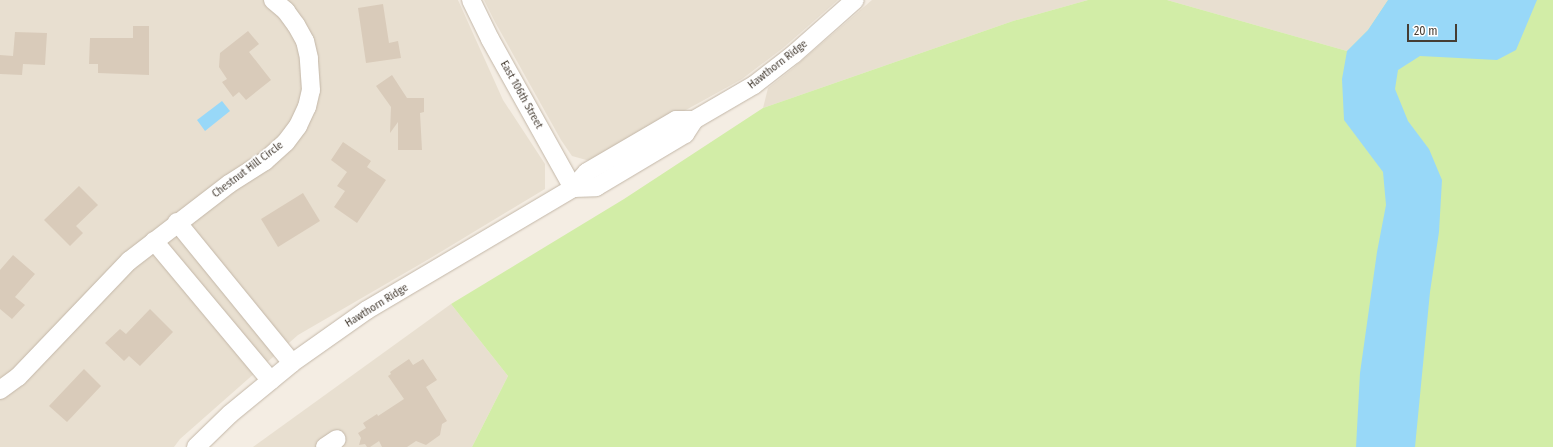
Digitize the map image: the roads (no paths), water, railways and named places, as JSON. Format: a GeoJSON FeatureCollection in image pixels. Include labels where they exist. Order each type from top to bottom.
{"type":"FeatureCollection","features":[{"type":"Feature","properties":{"kind":"street","name":"Chestnut Hill Circle"},"geometry":{"type":"LineString","coordinates":[[0,390],[18,377],[129,261],[177,222],[265,160],[286,142],[298,126],[307,107],[311,74],[305,41],[286,11],[273,0]]}},
{"type":"Feature","properties":{"kind":"street","name":"East 106th Street"},"geometry":{"type":"LineString","coordinates":[[471,0],[490,39],[573,188]]}},
{"type":"Feature","properties":{"kind":"street","name":"Hawthorn Ridge"},"geometry":{"type":"LineString","coordinates":[[196,447],[230,414],[292,363],[367,310],[573,188],[587,172],[676,120],[694,120],[754,85],[794,54],[855,0]]}},
{"type":"Feature","properties":{"kind":"street"},"geometry":{"type":"LineString","coordinates":[[177,222],[292,363]]}},
{"type":"Feature","properties":{"kind":"street"},"geometry":{"type":"LineString","coordinates":[[154,241],[271,380]]}},
{"type":"Feature","properties":{"kind":"water"},"geometry":{"type":"Polygon","coordinates":[[[1388,0],[1537,0],[1516,50],[1497,60],[1420,56],[1398,70],[1395,89],[1408,121],[1429,149],[1442,180],[1439,232],[1430,292],[1415,447],[1356,447],[1360,373],[1377,252],[1386,205],[1383,172],[1344,120],[1342,79],[1347,51],[1368,30],[1388,0]]]}},
{"type":"Feature","properties":{"kind":"water"},"geometry":{"type":"Polygon","coordinates":[[[222,101],[230,111],[205,131],[197,120],[222,101]]]}}]}
